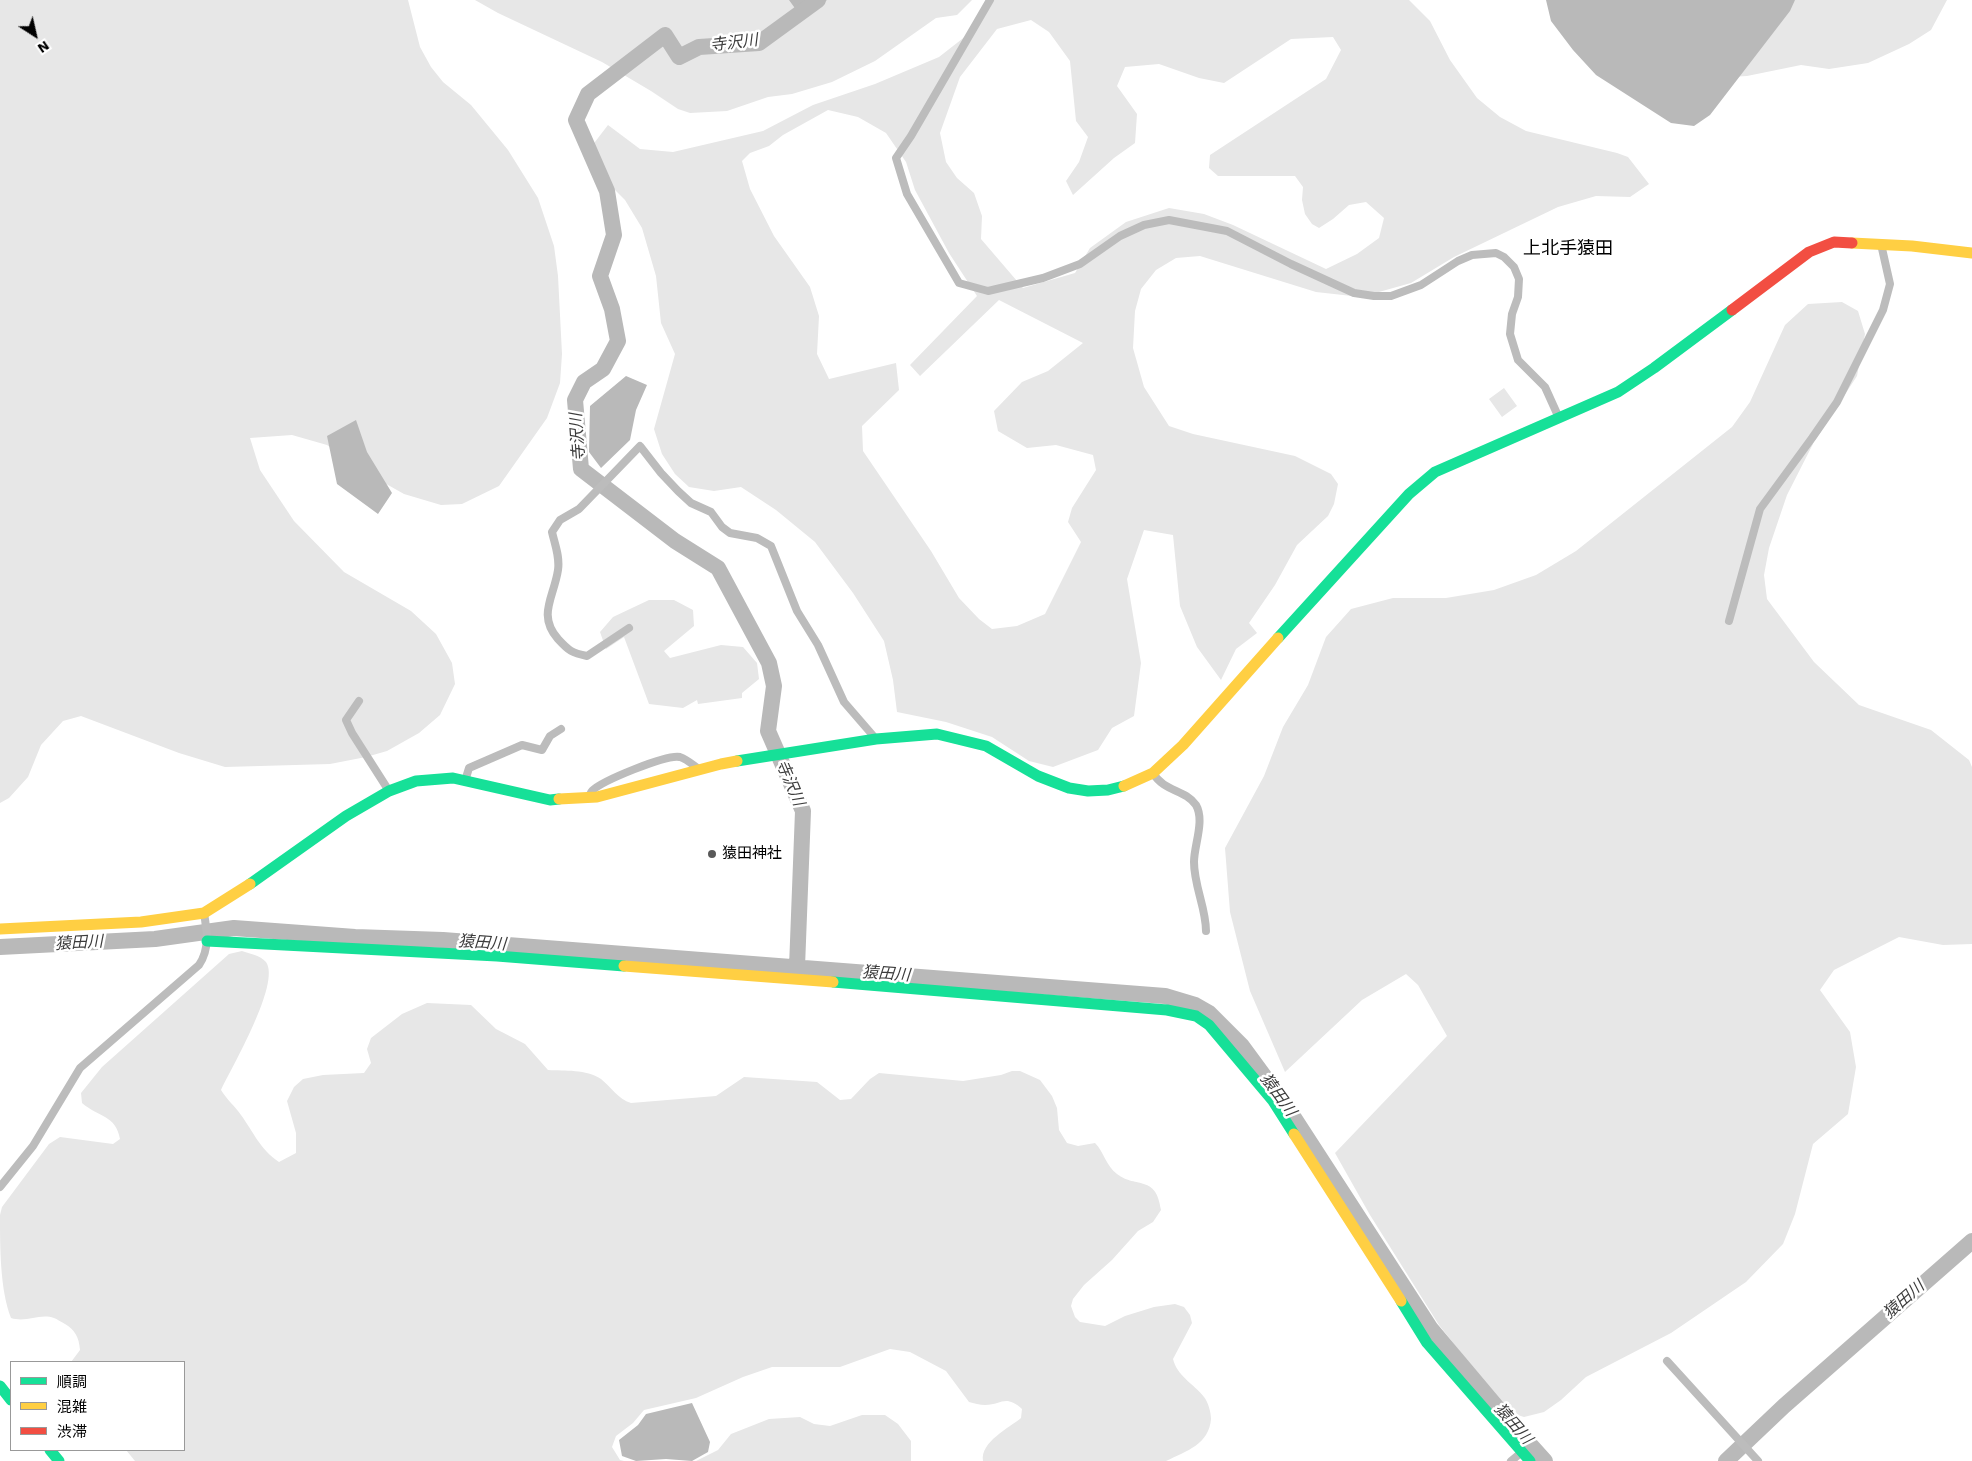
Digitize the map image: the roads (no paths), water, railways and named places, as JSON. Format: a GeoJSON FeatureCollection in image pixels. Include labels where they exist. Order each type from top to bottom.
{"type":"FeatureCollection","features":[{"type":"Feature","properties":{"kind":"main road"},"geometry":{"type":"LineString","coordinates":[[0,928],[141,922],[204,913],[234,896],[346,816],[389,791],[416,782],[453,778],[550,800],[597,798],[721,764],[876,739],[937,734],[986,746],[1038,776],[1069,788],[1088,791],[1108,790],[1128,785],[1153,773],[1183,745],[1409,494],[1435,472],[1618,392],[1654,368],[1809,252],[1834,242],[1881,244],[1972,253]]}},
{"type":"Feature","properties":{"kind":"main road"},"geometry":{"type":"LineString","coordinates":[[207,939],[497,956],[1081,1002],[1166,1010],[1196,1016],[1209,1025],[1273,1101],[1427,1342],[1530,1461]]}},
{"type":"Feature","properties":{"kind":"main road"},"geometry":{"type":"LineString","coordinates":[[0,1386],[10,1399]]}},
{"type":"Feature","properties":{"kind":"main road"},"geometry":{"type":"LineString","coordinates":[[51,1451],[59,1461]]}},
{"type":"Feature","properties":{"kind":"street"},"geometry":{"type":"LineString","coordinates":[[990,0],[925,113],[896,158],[907,194],[959,283],[988,291],[1043,278],[1080,264],[1120,236],[1144,225],[1169,220],[1227,231],[1346,290],[1374,296],[1391,296],[1422,285],[1458,261],[1472,255],[1496,253],[1514,267],[1519,279],[1518,297],[1512,314],[1510,334],[1518,360],[1545,387],[1559,418]]}},
{"type":"Feature","properties":{"kind":"street"},"geometry":{"type":"LineString","coordinates":[[1729,621],[1760,509],[1836,402],[1870,339],[1883,310],[1890,284],[1881,244]]}},
{"type":"Feature","properties":{"kind":"street"},"geometry":{"type":"LineString","coordinates":[[628,628],[587,656],[570,652],[549,629],[548,614],[558,571],[559,557],[552,532],[560,520],[578,508],[640,446],[678,492],[691,503],[711,512],[722,527],[730,533],[757,538],[771,546],[797,611],[818,645],[844,702],[876,739]]}},
{"type":"Feature","properties":{"kind":"street"},"geometry":{"type":"LineString","coordinates":[[359,701],[346,720],[352,733],[389,791]]}},
{"type":"Feature","properties":{"kind":"street"},"geometry":{"type":"LineString","coordinates":[[465,781],[469,768],[522,745],[542,750],[550,736],[561,729]]}},
{"type":"Feature","properties":{"kind":"street"},"geometry":{"type":"LineString","coordinates":[[588,798],[592,790],[603,784],[644,765],[665,758],[680,757],[700,770]]}},
{"type":"Feature","properties":{"kind":"street"},"geometry":{"type":"LineString","coordinates":[[1153,773],[1158,782],[1188,797],[1197,808],[1199,817],[1194,863],[1206,916],[1206,931]]}},
{"type":"Feature","properties":{"kind":"street"},"geometry":{"type":"LineString","coordinates":[[0,1187],[33,1146],[80,1068],[203,960],[207,939],[204,913]]}},
{"type":"Feature","properties":{"kind":"street"},"geometry":{"type":"LineString","coordinates":[[1667,1361],[1758,1461]]}},
{"type":"Feature","properties":{"kind":"street"},"geometry":{"type":"LineString","coordinates":[[1511,1461],[1522,1452]]}},
{"type":"Feature","properties":{"kind":"waterway","name":"寺沢川"},"geometry":{"type":"LineString","coordinates":[[797,967],[803,811],[768,731],[774,686],[769,663],[718,568],[675,541],[581,469],[575,400],[584,382],[603,369],[618,341],[612,309],[600,276],[614,235],[607,191],[576,120],[588,94],[665,35],[679,57],[699,47],[759,43],[818,0]]}},
{"type":"Feature","properties":{"kind":"waterway","name":"猿田川"},"geometry":{"type":"LineString","coordinates":[[0,947],[155,939],[234,928],[355,937],[443,940],[1165,996],[1195,1005],[1209,1013],[1242,1046],[1289,1110],[1431,1329],[1545,1461]]}},
{"type":"Feature","properties":{"kind":"waterway","name":"猿田川"},"geometry":{"type":"LineString","coordinates":[[1726,1461],[1784,1406],[1972,1241]]}},
{"type":"Feature","properties":{"kind":"place","name":"猿田神社"},"geometry":{"type":"Point","coordinates":[712,854]}},
{"type":"Feature","properties":{"kind":"district","name":"上北手猿田"},"geometry":{"type":"Point","coordinates":[1568,249]}}]}
